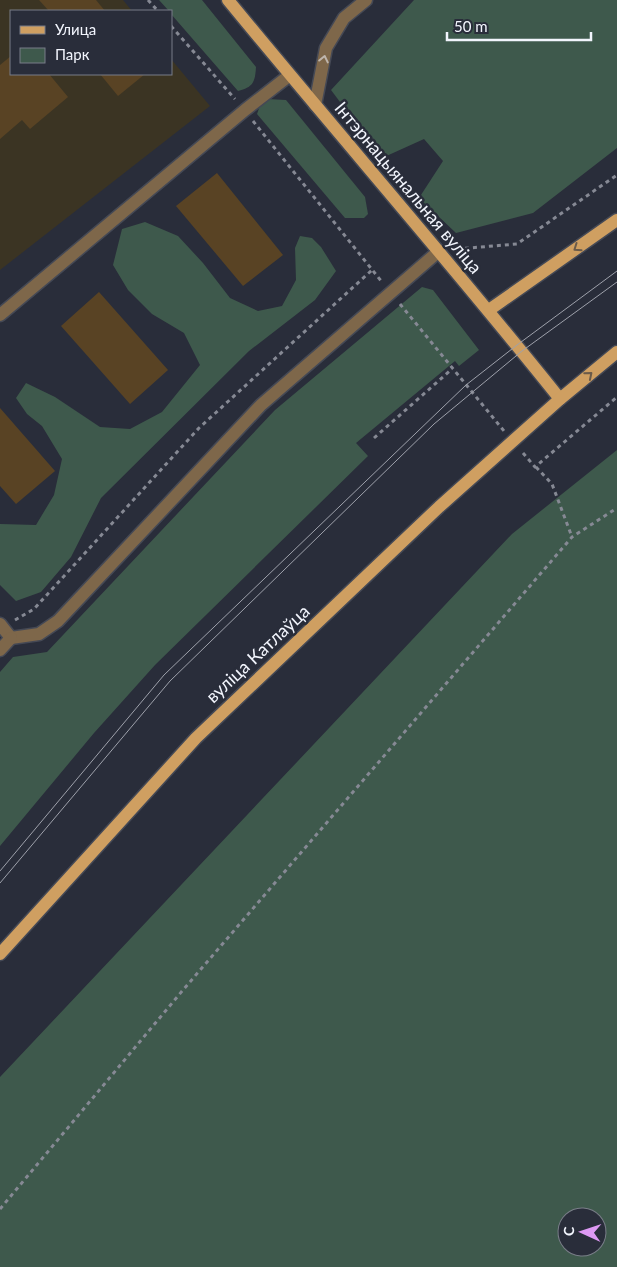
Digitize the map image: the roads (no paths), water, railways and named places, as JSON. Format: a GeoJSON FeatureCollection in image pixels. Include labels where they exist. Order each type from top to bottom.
{"type":"FeatureCollection","features":[{"type":"Feature","properties":{"kind":"main road","name":"Інтэрнацыянальная вуліца"},"geometry":{"type":"LineString","coordinates":[[228,0],[489,310],[560,399]]}},
{"type":"Feature","properties":{"kind":"main road"},"geometry":{"type":"LineString","coordinates":[[489,310],[617,220]]}},
{"type":"Feature","properties":{"kind":"main road","name":"вуліца Катлаўца"},"geometry":{"type":"LineString","coordinates":[[0,954],[196,738],[439,507],[560,399],[617,352]]}},
{"type":"Feature","properties":{"kind":"lane"},"geometry":{"type":"LineString","coordinates":[[315,105],[326,48],[344,18],[366,0]]}},
{"type":"Feature","properties":{"kind":"lane"},"geometry":{"type":"LineString","coordinates":[[0,315],[245,110],[290,75]]}},
{"type":"Feature","properties":{"kind":"lane"},"geometry":{"type":"LineString","coordinates":[[0,650],[4,630],[39,634],[58,621],[261,405],[439,251]]}},
{"type":"Feature","properties":{"kind":"tram line"},"geometry":{"type":"LineString","coordinates":[[0,871],[164,675],[466,385],[617,271]]}},
{"type":"Feature","properties":{"kind":"tram line"},"geometry":{"type":"LineString","coordinates":[[0,883],[170,681],[434,424],[522,351],[617,282]]}}]}
